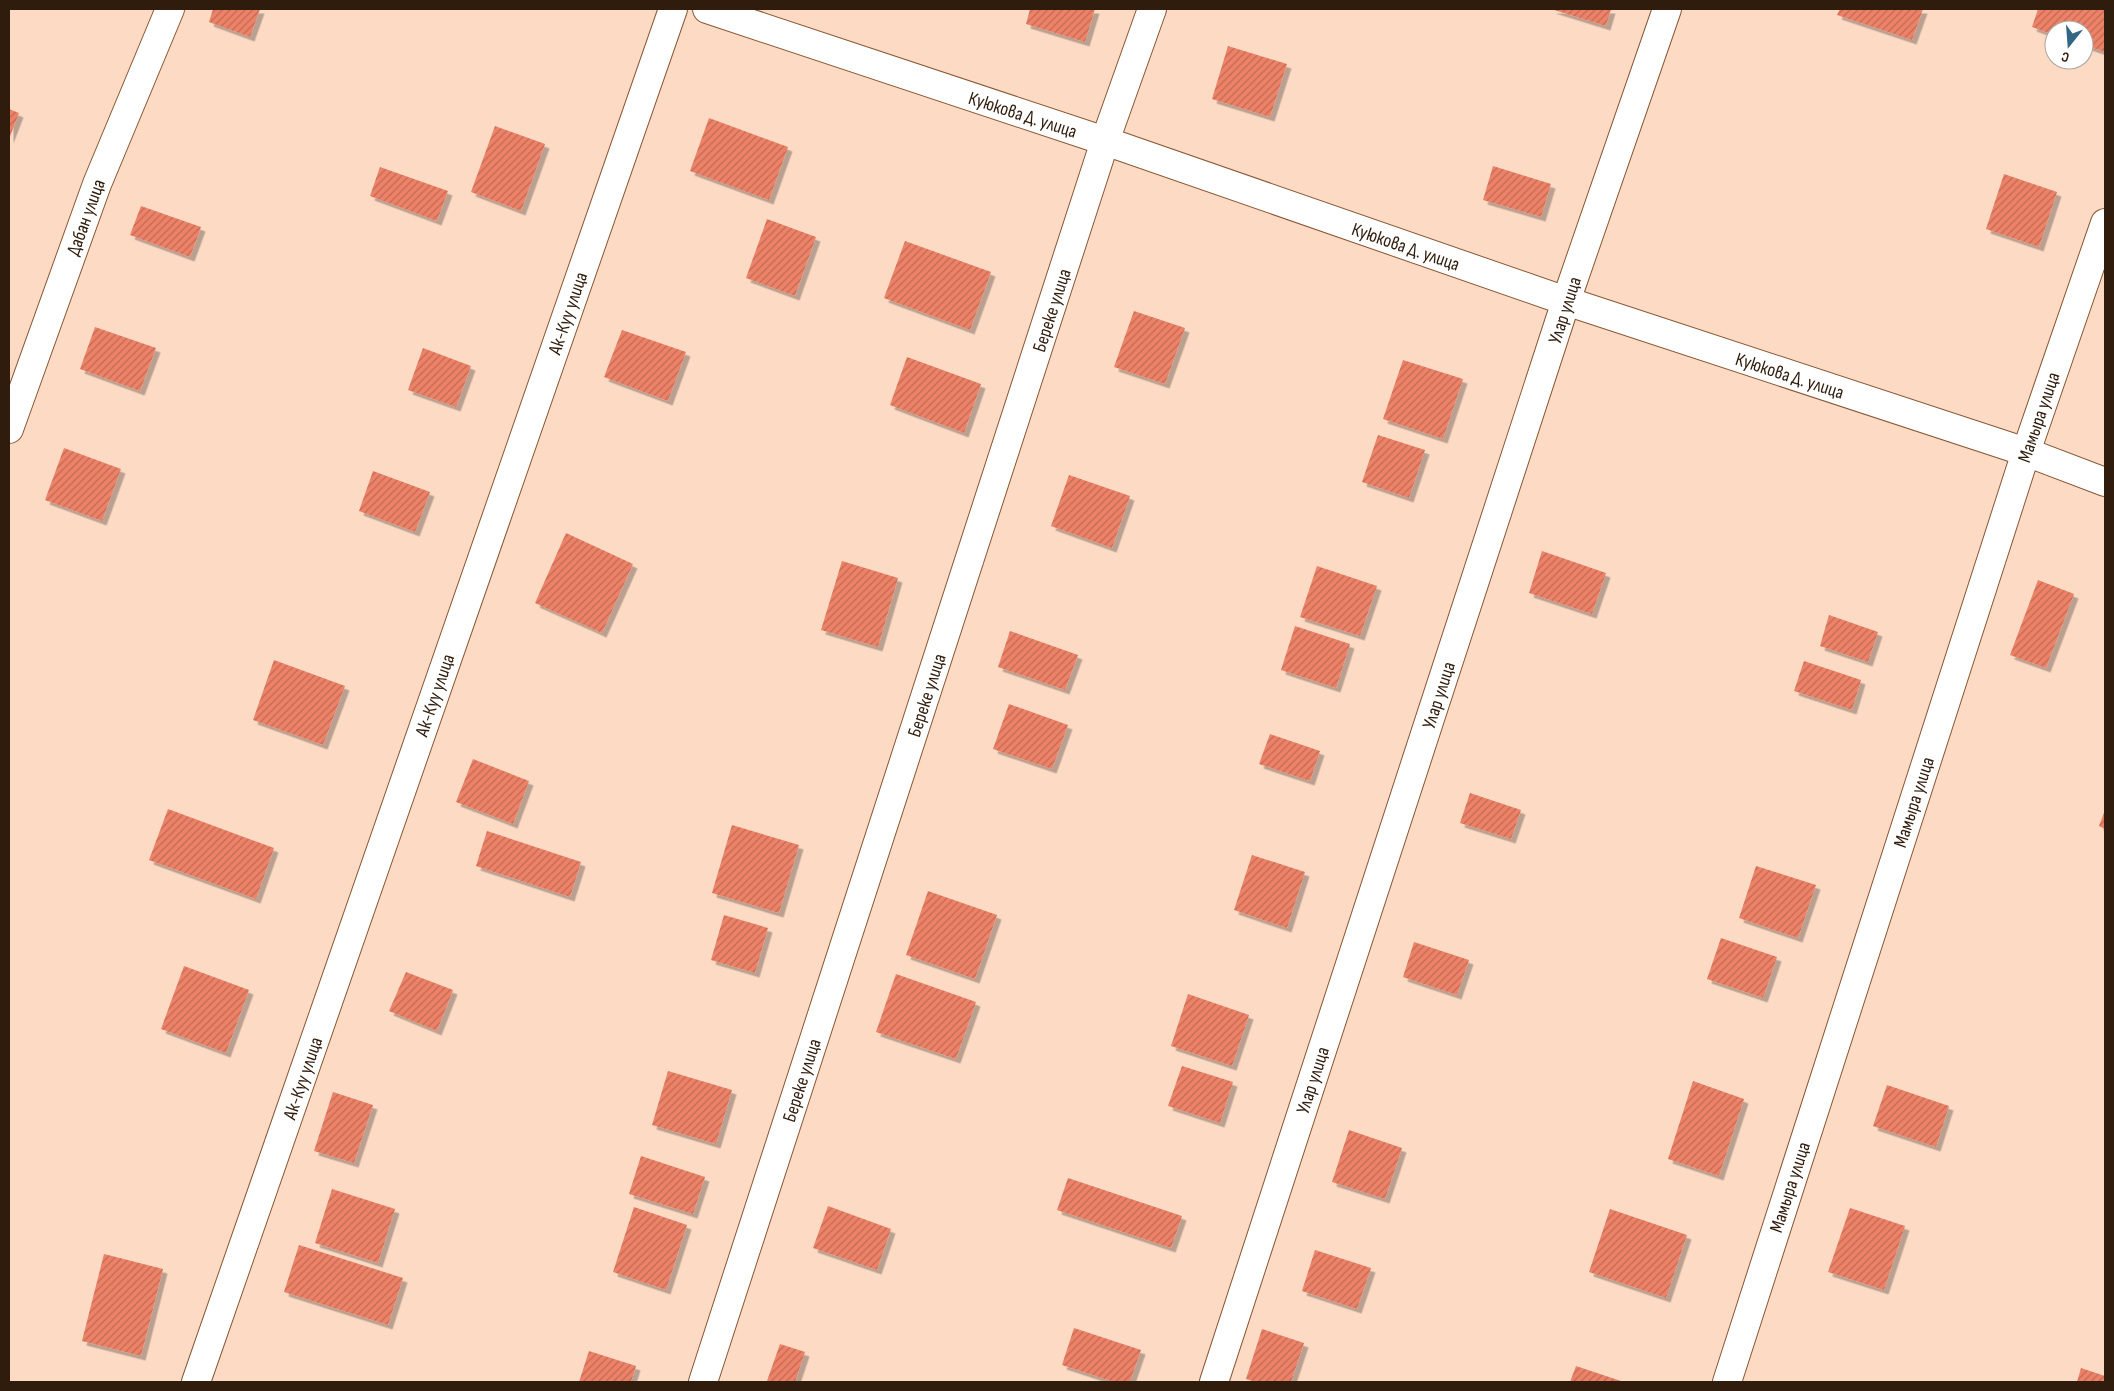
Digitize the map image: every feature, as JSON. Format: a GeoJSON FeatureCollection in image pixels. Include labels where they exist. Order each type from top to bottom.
{"type":"FeatureCollection","features":[{"type":"Feature","properties":{"kind":"street","name":"Дабан улица"},"geometry":{"type":"LineString","coordinates":[[9,429],[97,184],[170,9]]}},
{"type":"Feature","properties":{"kind":"street","name":"Ак-Куу улица"},"geometry":{"type":"LineString","coordinates":[[196,1382],[673,9]]}},
{"type":"Feature","properties":{"kind":"street","name":"Куюкова Д. улица"},"geometry":{"type":"LineString","coordinates":[[707,9],[1105,141],[1566,301],[2026,452],[2105,482]]}},
{"type":"Feature","properties":{"kind":"street","name":"Береке улица"},"geometry":{"type":"LineString","coordinates":[[703,1382],[1105,141],[1152,9]]}},
{"type":"Feature","properties":{"kind":"street","name":"Улар улица"},"geometry":{"type":"LineString","coordinates":[[1214,1382],[1566,301],[1666,9]]}},
{"type":"Feature","properties":{"kind":"street","name":"Мамыра улица"},"geometry":{"type":"LineString","coordinates":[[1726,1382],[2026,452],[2105,223]]}},
{"type":"Feature","properties":{"kind":"building"},"geometry":{"type":"Polygon","coordinates":[[[213,9],[260,9],[250,37],[209,22],[213,9]]]}},
{"type":"Feature","properties":{"kind":"building"},"geometry":{"type":"Polygon","coordinates":[[[1030,9],[1095,9],[1085,42],[1026,24],[1030,9]]]}},
{"type":"Feature","properties":{"kind":"building"},"geometry":{"type":"Polygon","coordinates":[[[1551,9],[1611,9],[1606,26],[1551,9]]]}},
{"type":"Feature","properties":{"kind":"building"},"geometry":{"type":"Polygon","coordinates":[[[1840,9],[1923,9],[1912,40],[1837,15],[1840,9]]]}},
{"type":"Feature","properties":{"kind":"building"},"geometry":{"type":"Polygon","coordinates":[[[2038,9],[2105,9],[2105,52],[2094,48],[2094,20],[2044,20],[2044,31],[2032,27],[2038,9]]]}},
{"type":"Feature","properties":{"kind":"building"},"geometry":{"type":"Polygon","coordinates":[[[1228,46],[1287,64],[1270,117],[1212,99],[1228,46]]]}},
{"type":"Feature","properties":{"kind":"building"},"geometry":{"type":"Polygon","coordinates":[[[9,109],[19,113],[9,139],[9,109]]]}},
{"type":"Feature","properties":{"kind":"building"},"geometry":{"type":"Polygon","coordinates":[[[709,118],[788,147],[769,200],[690,171],[709,118]]]}},
{"type":"Feature","properties":{"kind":"building"},"geometry":{"type":"Polygon","coordinates":[[[495,126],[545,144],[521,211],[471,192],[495,126]]]}},
{"type":"Feature","properties":{"kind":"building"},"geometry":{"type":"Polygon","coordinates":[[[1493,166],[1551,184],[1541,217],[1483,200],[1493,166]]]}},
{"type":"Feature","properties":{"kind":"building"},"geometry":{"type":"Polygon","coordinates":[[[380,167],[448,191],[437,221],[370,196],[380,167]]]}},
{"type":"Feature","properties":{"kind":"building"},"geometry":{"type":"Polygon","coordinates":[[[2004,174],[2057,192],[2039,247],[1986,229],[2004,174]]]}},
{"type":"Feature","properties":{"kind":"building"},"geometry":{"type":"Polygon","coordinates":[[[141,206],[201,227],[190,257],[130,235],[141,206]]]}},
{"type":"Feature","properties":{"kind":"building"},"geometry":{"type":"Polygon","coordinates":[[[767,219],[816,237],[795,296],[746,278],[767,219]]]}},
{"type":"Feature","properties":{"kind":"building"},"geometry":{"type":"Polygon","coordinates":[[[905,241],[991,272],[970,330],[884,298],[905,241]]]}},
{"type":"Feature","properties":{"kind":"building"},"geometry":{"type":"Polygon","coordinates":[[[1134,311],[1185,328],[1165,384],[1114,367],[1134,311]]]}},
{"type":"Feature","properties":{"kind":"building"},"geometry":{"type":"Polygon","coordinates":[[[95,327],[156,348],[140,391],[80,369],[95,327]]]}},
{"type":"Feature","properties":{"kind":"building"},"geometry":{"type":"Polygon","coordinates":[[[622,330],[686,352],[668,401],[604,377],[622,330]]]}},
{"type":"Feature","properties":{"kind":"building"},"geometry":{"type":"Polygon","coordinates":[[[423,348],[471,366],[456,407],[408,390],[423,348]]]}},
{"type":"Feature","properties":{"kind":"building"},"geometry":{"type":"Polygon","coordinates":[[[907,357],[981,384],[964,433],[890,405],[907,357]]]}},
{"type":"Feature","properties":{"kind":"building"},"geometry":{"type":"Polygon","coordinates":[[[1403,360],[1463,379],[1443,439],[1383,419],[1403,360]]]}},
{"type":"Feature","properties":{"kind":"building"},"geometry":{"type":"Polygon","coordinates":[[[1378,435],[1425,450],[1409,498],[1362,482],[1378,435]]]}},
{"type":"Feature","properties":{"kind":"building"},"geometry":{"type":"Polygon","coordinates":[[[64,448],[121,469],[102,521],[45,500],[64,448]]]}},
{"type":"Feature","properties":{"kind":"building"},"geometry":{"type":"Polygon","coordinates":[[[373,471],[430,492],[415,532],[359,511],[373,471]]]}},
{"type":"Feature","properties":{"kind":"building"},"geometry":{"type":"Polygon","coordinates":[[[1069,475],[1130,496],[1112,548],[1051,526],[1069,475]]]}},
{"type":"Feature","properties":{"kind":"building"},"geometry":{"type":"Polygon","coordinates":[[[566,533],[633,564],[602,633],[535,603],[566,533]]]}},
{"type":"Feature","properties":{"kind":"building"},"geometry":{"type":"Polygon","coordinates":[[[1542,551],[1606,573],[1592,614],[1529,593],[1542,551]]]}},
{"type":"Feature","properties":{"kind":"building"},"geometry":{"type":"Polygon","coordinates":[[[842,561],[898,578],[878,647],[821,630],[842,561]]]}},
{"type":"Feature","properties":{"kind":"building"},"geometry":{"type":"Polygon","coordinates":[[[1317,566],[1377,586],[1360,636],[1300,617],[1317,566]]]}},
{"type":"Feature","properties":{"kind":"building"},"geometry":{"type":"Polygon","coordinates":[[[2038,580],[2074,594],[2046,668],[2010,655],[2038,580]]]}},
{"type":"Feature","properties":{"kind":"building"},"geometry":{"type":"Polygon","coordinates":[[[1829,615],[1878,632],[1868,662],[1820,646],[1829,615]]]}},
{"type":"Feature","properties":{"kind":"building"},"geometry":{"type":"Polygon","coordinates":[[[1295,626],[1350,644],[1336,688],[1281,670],[1295,626]]]}},
{"type":"Feature","properties":{"kind":"building"},"geometry":{"type":"Polygon","coordinates":[[[1010,631],[1078,655],[1065,690],[998,667],[1010,631]]]}},
{"type":"Feature","properties":{"kind":"building"},"geometry":{"type":"Polygon","coordinates":[[[274,660],[345,686],[323,745],[253,720],[274,660]]]}},
{"type":"Feature","properties":{"kind":"building"},"geometry":{"type":"Polygon","coordinates":[[[1804,661],[1861,680],[1852,710],[1794,691],[1804,661]]]}},
{"type":"Feature","properties":{"kind":"building"},"geometry":{"type":"Polygon","coordinates":[[[1009,704],[1068,725],[1052,769],[993,749],[1009,704]]]}},
{"type":"Feature","properties":{"kind":"building"},"geometry":{"type":"Polygon","coordinates":[[[1270,734],[1320,751],[1310,781],[1259,764],[1270,734]]]}},
{"type":"Feature","properties":{"kind":"building"},"geometry":{"type":"Polygon","coordinates":[[[473,759],[529,781],[513,824],[456,802],[473,759]]]}},
{"type":"Feature","properties":{"kind":"building"},"geometry":{"type":"Polygon","coordinates":[[[1470,793],[1521,810],[1511,839],[1460,823],[1470,793]]]}},
{"type":"Feature","properties":{"kind":"building"},"geometry":{"type":"Polygon","coordinates":[[[168,809],[274,848],[256,899],[149,860],[168,809]]]}},
{"type":"Feature","properties":{"kind":"building"},"geometry":{"type":"Polygon","coordinates":[[[2105,810],[2105,829],[2099,826],[2105,810]]]}},
{"type":"Feature","properties":{"kind":"building"},"geometry":{"type":"Polygon","coordinates":[[[732,825],[799,845],[779,913],[712,893],[732,825]]]}},
{"type":"Feature","properties":{"kind":"building"},"geometry":{"type":"Polygon","coordinates":[[[487,831],[581,862],[570,897],[476,866],[487,831]]]}},
{"type":"Feature","properties":{"kind":"building"},"geometry":{"type":"Polygon","coordinates":[[[1252,855],[1305,872],[1287,928],[1234,910],[1252,855]]]}},
{"type":"Feature","properties":{"kind":"building"},"geometry":{"type":"Polygon","coordinates":[[[1756,866],[1816,885],[1798,938],[1739,918],[1756,866]]]}},
{"type":"Feature","properties":{"kind":"building"},"geometry":{"type":"Polygon","coordinates":[[[928,891],[997,915],[975,979],[906,955],[928,891]]]}},
{"type":"Feature","properties":{"kind":"building"},"geometry":{"type":"Polygon","coordinates":[[[724,915],[768,928],[755,973],[711,960],[724,915]]]}},
{"type":"Feature","properties":{"kind":"building"},"geometry":{"type":"Polygon","coordinates":[[[1721,938],[1777,957],[1763,998],[1707,979],[1721,938]]]}},
{"type":"Feature","properties":{"kind":"building"},"geometry":{"type":"Polygon","coordinates":[[[1414,942],[1469,960],[1457,995],[1403,977],[1414,942]]]}},
{"type":"Feature","properties":{"kind":"building"},"geometry":{"type":"Polygon","coordinates":[[[184,966],[249,990],[226,1053],[161,1029],[184,966]]]}},
{"type":"Feature","properties":{"kind":"building"},"geometry":{"type":"Polygon","coordinates":[[[406,972],[453,990],[437,1031],[389,1011],[406,972]]]}},
{"type":"Feature","properties":{"kind":"building"},"geometry":{"type":"Polygon","coordinates":[[[896,974],[976,1002],[956,1059],[876,1032],[896,974]]]}},
{"type":"Feature","properties":{"kind":"building"},"geometry":{"type":"Polygon","coordinates":[[[1188,994],[1249,1015],[1232,1066],[1171,1046],[1188,994]]]}},
{"type":"Feature","properties":{"kind":"building"},"geometry":{"type":"Polygon","coordinates":[[[1182,1066],[1233,1082],[1220,1123],[1168,1106],[1182,1066]]]}},
{"type":"Feature","properties":{"kind":"building"},"geometry":{"type":"Polygon","coordinates":[[[668,1071],[732,1090],[716,1144],[652,1125],[668,1071]]]}},
{"type":"Feature","properties":{"kind":"building"},"geometry":{"type":"Polygon","coordinates":[[[1693,1081],[1744,1099],[1719,1176],[1668,1159],[1693,1081]]]}},
{"type":"Feature","properties":{"kind":"building"},"geometry":{"type":"Polygon","coordinates":[[[1887,1085],[1949,1106],[1936,1147],[1873,1126],[1887,1085]]]}},
{"type":"Feature","properties":{"kind":"building"},"geometry":{"type":"Polygon","coordinates":[[[333,1092],[373,1105],[354,1163],[314,1151],[333,1092]]]}},
{"type":"Feature","properties":{"kind":"building"},"geometry":{"type":"Polygon","coordinates":[[[1349,1130],[1402,1148],[1385,1199],[1332,1182],[1349,1130]]]}},
{"type":"Feature","properties":{"kind":"building"},"geometry":{"type":"Polygon","coordinates":[[[641,1156],[705,1177],[693,1214],[629,1194],[641,1156]]]}},
{"type":"Feature","properties":{"kind":"building"},"geometry":{"type":"Polygon","coordinates":[[[1068,1178],[1182,1216],[1171,1248],[1057,1210],[1068,1178]]]}},
{"type":"Feature","properties":{"kind":"building"},"geometry":{"type":"Polygon","coordinates":[[[332,1189],[395,1209],[378,1263],[315,1243],[332,1189]]]}},
{"type":"Feature","properties":{"kind":"building"},"geometry":{"type":"Polygon","coordinates":[[[828,1206],[891,1229],[877,1270],[813,1248],[828,1206]]]}},
{"type":"Feature","properties":{"kind":"building"},"geometry":{"type":"Polygon","coordinates":[[[634,1207],[687,1225],[666,1290],[613,1272],[634,1207]]]}},
{"type":"Feature","properties":{"kind":"building"},"geometry":{"type":"Polygon","coordinates":[[[1850,1208],[1905,1226],[1884,1290],[1828,1272],[1850,1208]]]}},
{"type":"Feature","properties":{"kind":"building"},"geometry":{"type":"Polygon","coordinates":[[[1610,1209],[1687,1235],[1666,1298],[1589,1272],[1610,1209]]]}},
{"type":"Feature","properties":{"kind":"building"},"geometry":{"type":"Polygon","coordinates":[[[299,1245],[403,1278],[388,1325],[284,1292],[299,1245]]]}},
{"type":"Feature","properties":{"kind":"building"},"geometry":{"type":"Polygon","coordinates":[[[1315,1250],[1371,1268],[1357,1309],[1302,1291],[1315,1250]]]}},
{"type":"Feature","properties":{"kind":"building"},"geometry":{"type":"Polygon","coordinates":[[[104,1254],[163,1269],[141,1356],[82,1341],[104,1254]]]}},
{"type":"Feature","properties":{"kind":"building"},"geometry":{"type":"Polygon","coordinates":[[[1074,1328],[1141,1350],[1130,1382],[1114,1382],[1062,1365],[1074,1328]]]}},
{"type":"Feature","properties":{"kind":"building"},"geometry":{"type":"Polygon","coordinates":[[[1262,1329],[1304,1343],[1291,1382],[1256,1382],[1246,1379],[1262,1329]]]}},
{"type":"Feature","properties":{"kind":"building"},"geometry":{"type":"Polygon","coordinates":[[[780,1344],[805,1352],[795,1382],[767,1381],[780,1344]]]}},
{"type":"Feature","properties":{"kind":"building"},"geometry":{"type":"Polygon","coordinates":[[[589,1351],[636,1366],[631,1382],[579,1382],[589,1351]]]}},
{"type":"Feature","properties":{"kind":"building"},"geometry":{"type":"Polygon","coordinates":[[[1576,1366],[1624,1382],[1570,1382],[1576,1366]]]}},
{"type":"Feature","properties":{"kind":"building"},"geometry":{"type":"Polygon","coordinates":[[[2081,1368],[2105,1376],[2105,1382],[2077,1382],[2081,1368]]]}}]}
